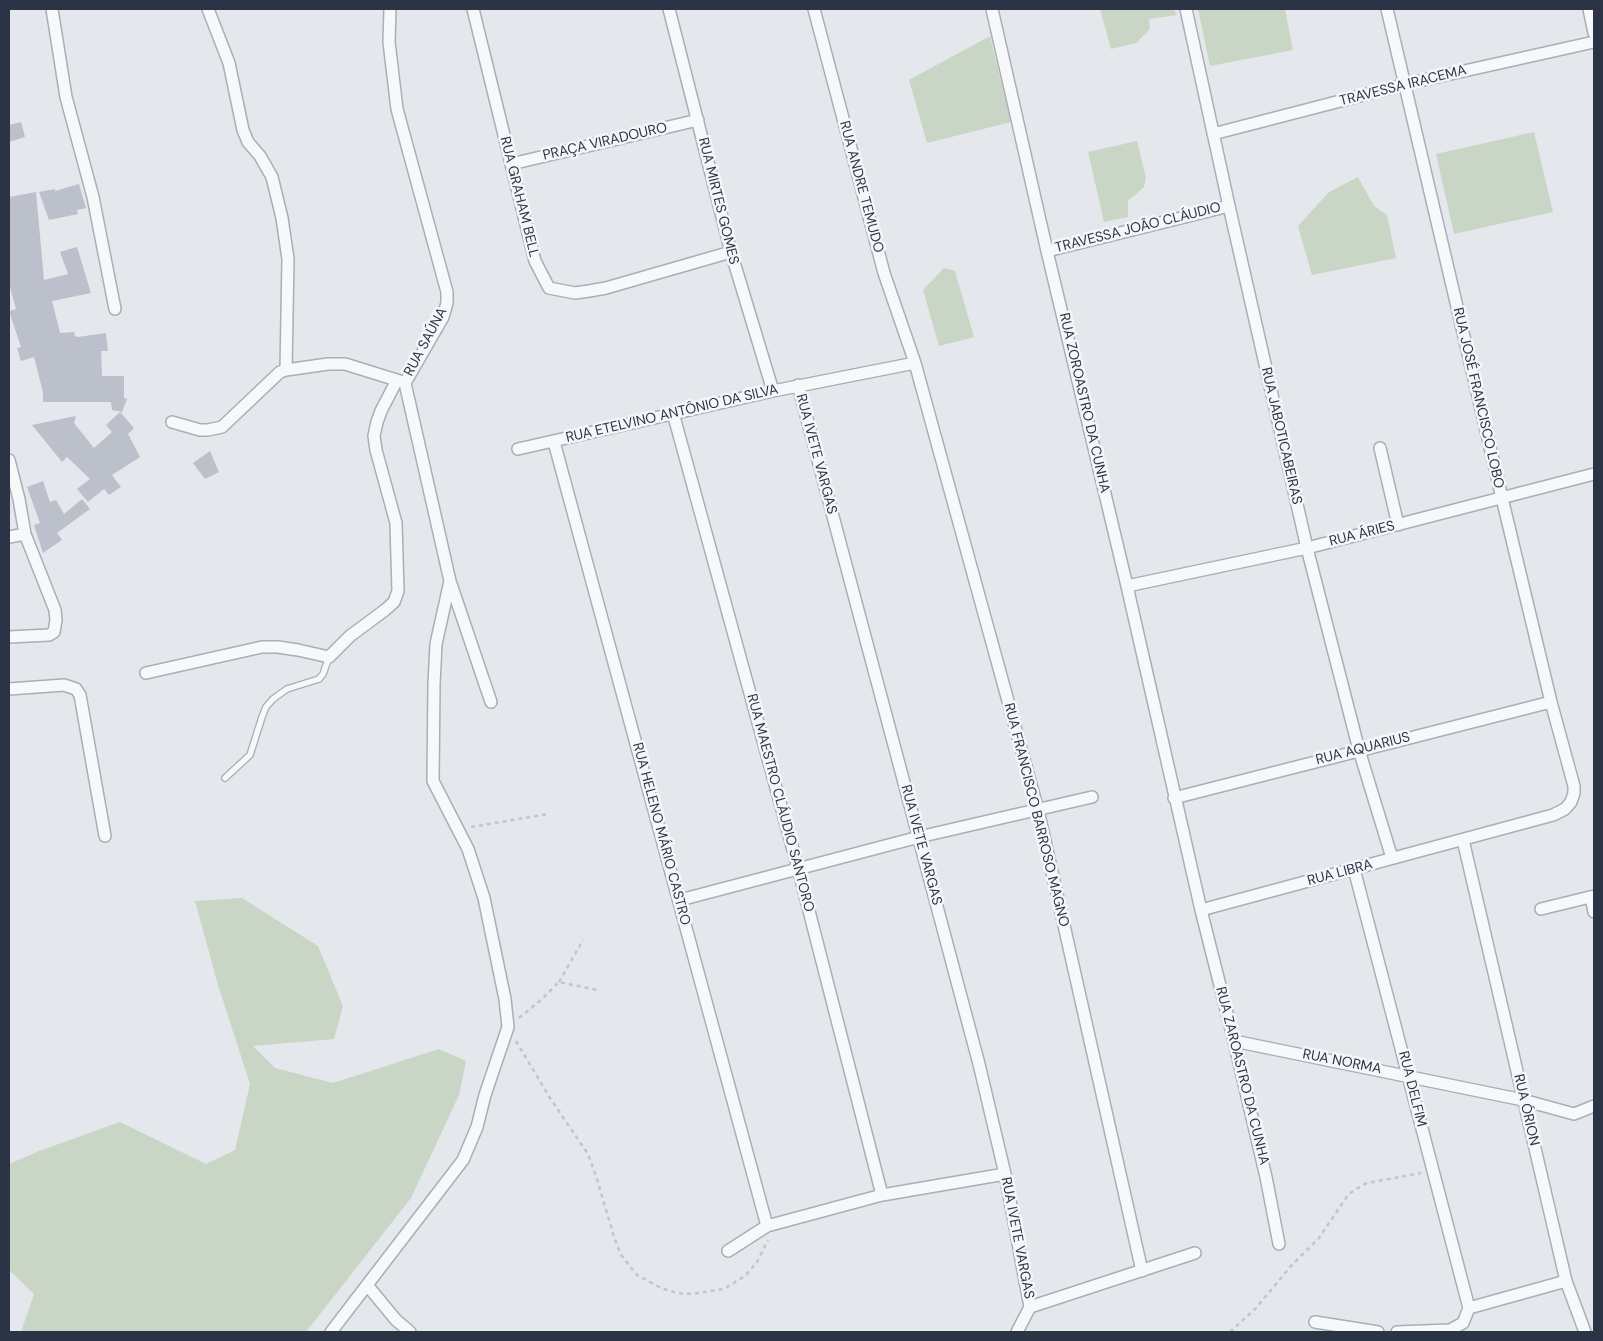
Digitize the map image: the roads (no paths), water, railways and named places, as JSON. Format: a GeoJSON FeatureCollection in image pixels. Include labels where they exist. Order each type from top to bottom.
{"type":"FeatureCollection","features":[{"type":"Feature","properties":{"kind":"street"},"geometry":{"type":"LineString","coordinates":[[52,9],[66,97],[93,197],[115,309]]}},
{"type":"Feature","properties":{"kind":"street"},"geometry":{"type":"LineString","coordinates":[[208,9],[229,63],[248,142],[260,156],[272,177],[282,218],[288,259],[286,370]]}},
{"type":"Feature","properties":{"kind":"street","name":"RUA SAÚNA"},"geometry":{"type":"LineString","coordinates":[[390,9],[389,42],[397,109],[447,292],[447,303],[443,317],[401,381],[450,581],[491,702]]}},
{"type":"Feature","properties":{"kind":"street","name":"RUA GRAHAM BELL"},"geometry":{"type":"LineString","coordinates":[[472,9],[535,261],[549,288],[569,292],[606,288],[730,252]]}},
{"type":"Feature","properties":{"kind":"street","name":"RUA MIRTES GOMES"},"geometry":{"type":"LineString","coordinates":[[669,9],[730,252],[773,391]]}},
{"type":"Feature","properties":{"kind":"street","name":"RUA ANDRE TEMUDO"},"geometry":{"type":"LineString","coordinates":[[814,9],[884,273],[915,363]]}},
{"type":"Feature","properties":{"kind":"street","name":"RUA ZOROASTRO DA CUNHA"},"geometry":{"type":"LineString","coordinates":[[992,9],[1047,250],[1128,586],[1174,798]]}},
{"type":"Feature","properties":{"kind":"street","name":"RUA JABOTICABEIRAS"},"geometry":{"type":"LineString","coordinates":[[1186,9],[1228,206],[1307,548],[1359,750],[1392,858]]}},
{"type":"Feature","properties":{"kind":"street","name":"RUA JOSÉ FRANCISCO LOBO"},"geometry":{"type":"LineString","coordinates":[[1387,9],[1551,702],[1574,786]]}},
{"type":"Feature","properties":{"kind":"street"},"geometry":{"type":"LineString","coordinates":[[1589,9],[1594,33]]}},
{"type":"Feature","properties":{"kind":"street","name":"TRAVESSA IRACEMA"},"geometry":{"type":"LineString","coordinates":[[1213,134],[1406,84],[1594,42]]}},
{"type":"Feature","properties":{"kind":"street","name":"PRAÇA VIRADOURO"},"geometry":{"type":"LineString","coordinates":[[511,164],[698,120]]}},
{"type":"Feature","properties":{"kind":"street","name":"TRAVESSA JOÃO CLÁUDIO"},"geometry":{"type":"LineString","coordinates":[[1047,250],[1228,206]]}},
{"type":"Feature","properties":{"kind":"street","name":"RUA ETELVINO ANTÔNIO DA SILVA"},"geometry":{"type":"LineString","coordinates":[[518,449],[773,391],[915,363]]}},
{"type":"Feature","properties":{"kind":"street","name":"RUA FRANCISCO BARROSO MAGNO"},"geometry":{"type":"LineString","coordinates":[[915,363],[1038,810],[1142,1271]]}},
{"type":"Feature","properties":{"kind":"street"},"geometry":{"type":"LineString","coordinates":[[146,673],[262,647],[278,647],[329,657],[350,636],[394,602],[398,591],[396,523],[374,436],[376,422],[381,411],[401,381],[345,364],[328,364],[286,370],[280,372],[222,426],[200,430],[172,422]]}},
{"type":"Feature","properties":{"kind":"street","name":"RUA IVETE VARGAS"},"geometry":{"type":"LineString","coordinates":[[798,386],[920,837],[979,1064],[1005,1174],[1030,1307]]}},
{"type":"Feature","properties":{"kind":"street","name":"RUA MAESTRO CLÁUDIO SANTORO"},"geometry":{"type":"LineString","coordinates":[[673,413],[798,868],[882,1194]]}},
{"type":"Feature","properties":{"kind":"street","name":"RUA HELENO MÁRIO CASTRO"},"geometry":{"type":"LineString","coordinates":[[554,442],[680,900],[767,1226]]}},
{"type":"Feature","properties":{"kind":"street"},"geometry":{"type":"LineString","coordinates":[[1380,448],[1398,525]]}},
{"type":"Feature","properties":{"kind":"street"},"geometry":{"type":"LineString","coordinates":[[9,460],[19,499],[25,534],[55,610],[56,626],[54,632],[49,634],[9,637]]}},
{"type":"Feature","properties":{"kind":"street","name":"RUA ÁRIES"},"geometry":{"type":"LineString","coordinates":[[1128,586],[1307,548],[1594,474]]}},
{"type":"Feature","properties":{"kind":"street"},"geometry":{"type":"LineString","coordinates":[[9,537],[25,534]]}},
{"type":"Feature","properties":{"kind":"street"},"geometry":{"type":"LineString","coordinates":[[331,1332],[463,1160],[477,1127],[485,1095],[508,1027],[505,999],[484,898],[468,849],[442,802],[433,781],[436,644],[450,581]]}},
{"type":"Feature","properties":{"kind":"street"},"geometry":{"type":"LineString","coordinates":[[9,689],[64,685],[76,689],[80,694],[105,836]]}},
{"type":"Feature","properties":{"kind":"street","name":"RUA AQUARIUS"},"geometry":{"type":"LineString","coordinates":[[1174,798],[1551,702]]}},
{"type":"Feature","properties":{"kind":"street","name":"RUA LIBRA"},"geometry":{"type":"LineString","coordinates":[[1201,910],[1553,815],[1565,809],[1571,802],[1574,786]]}},
{"type":"Feature","properties":{"kind":"street"},"geometry":{"type":"LineString","coordinates":[[680,900],[920,837],[1092,797]]}},
{"type":"Feature","properties":{"kind":"street"},"geometry":{"type":"LineString","coordinates":[[1174,798],[1201,910]]}},
{"type":"Feature","properties":{"kind":"street","name":"RUA ÓRION"},"geometry":{"type":"LineString","coordinates":[[1463,840],[1566,1281],[1585,1332]]}},
{"type":"Feature","properties":{"kind":"street","name":"RUA DELFIM"},"geometry":{"type":"LineString","coordinates":[[1354,869],[1469,1308]]}},
{"type":"Feature","properties":{"kind":"street"},"geometry":{"type":"LineString","coordinates":[[1541,909],[1592,897],[1594,912]]}},
{"type":"Feature","properties":{"kind":"street","name":"RUA ZAROASTRO DA CUNHA"},"geometry":{"type":"LineString","coordinates":[[1201,910],[1234,1041],[1280,1244]]}},
{"type":"Feature","properties":{"kind":"street","name":"RUA NORMA"},"geometry":{"type":"LineString","coordinates":[[1234,1041],[1523,1100],[1574,1114],[1594,1106]]}},
{"type":"Feature","properties":{"kind":"street"},"geometry":{"type":"LineString","coordinates":[[728,1251],[767,1226],[882,1194],[1005,1174]]}},
{"type":"Feature","properties":{"kind":"street"},"geometry":{"type":"LineString","coordinates":[[1017,1332],[1030,1307],[1195,1253]]}},
{"type":"Feature","properties":{"kind":"street"},"geometry":{"type":"LineString","coordinates":[[1397,1332],[1450,1330],[1464,1322],[1469,1308],[1566,1281]]}},
{"type":"Feature","properties":{"kind":"street"},"geometry":{"type":"LineString","coordinates":[[366,1285],[396,1320],[410,1332]]}},
{"type":"Feature","properties":{"kind":"street"},"geometry":{"type":"LineString","coordinates":[[1315,1322],[1378,1332]]}},
{"type":"Feature","properties":{"kind":"lane"},"geometry":{"type":"LineString","coordinates":[[225,778],[250,755],[266,707],[273,699],[287,689],[319,679],[323,674],[329,657]]}}]}
